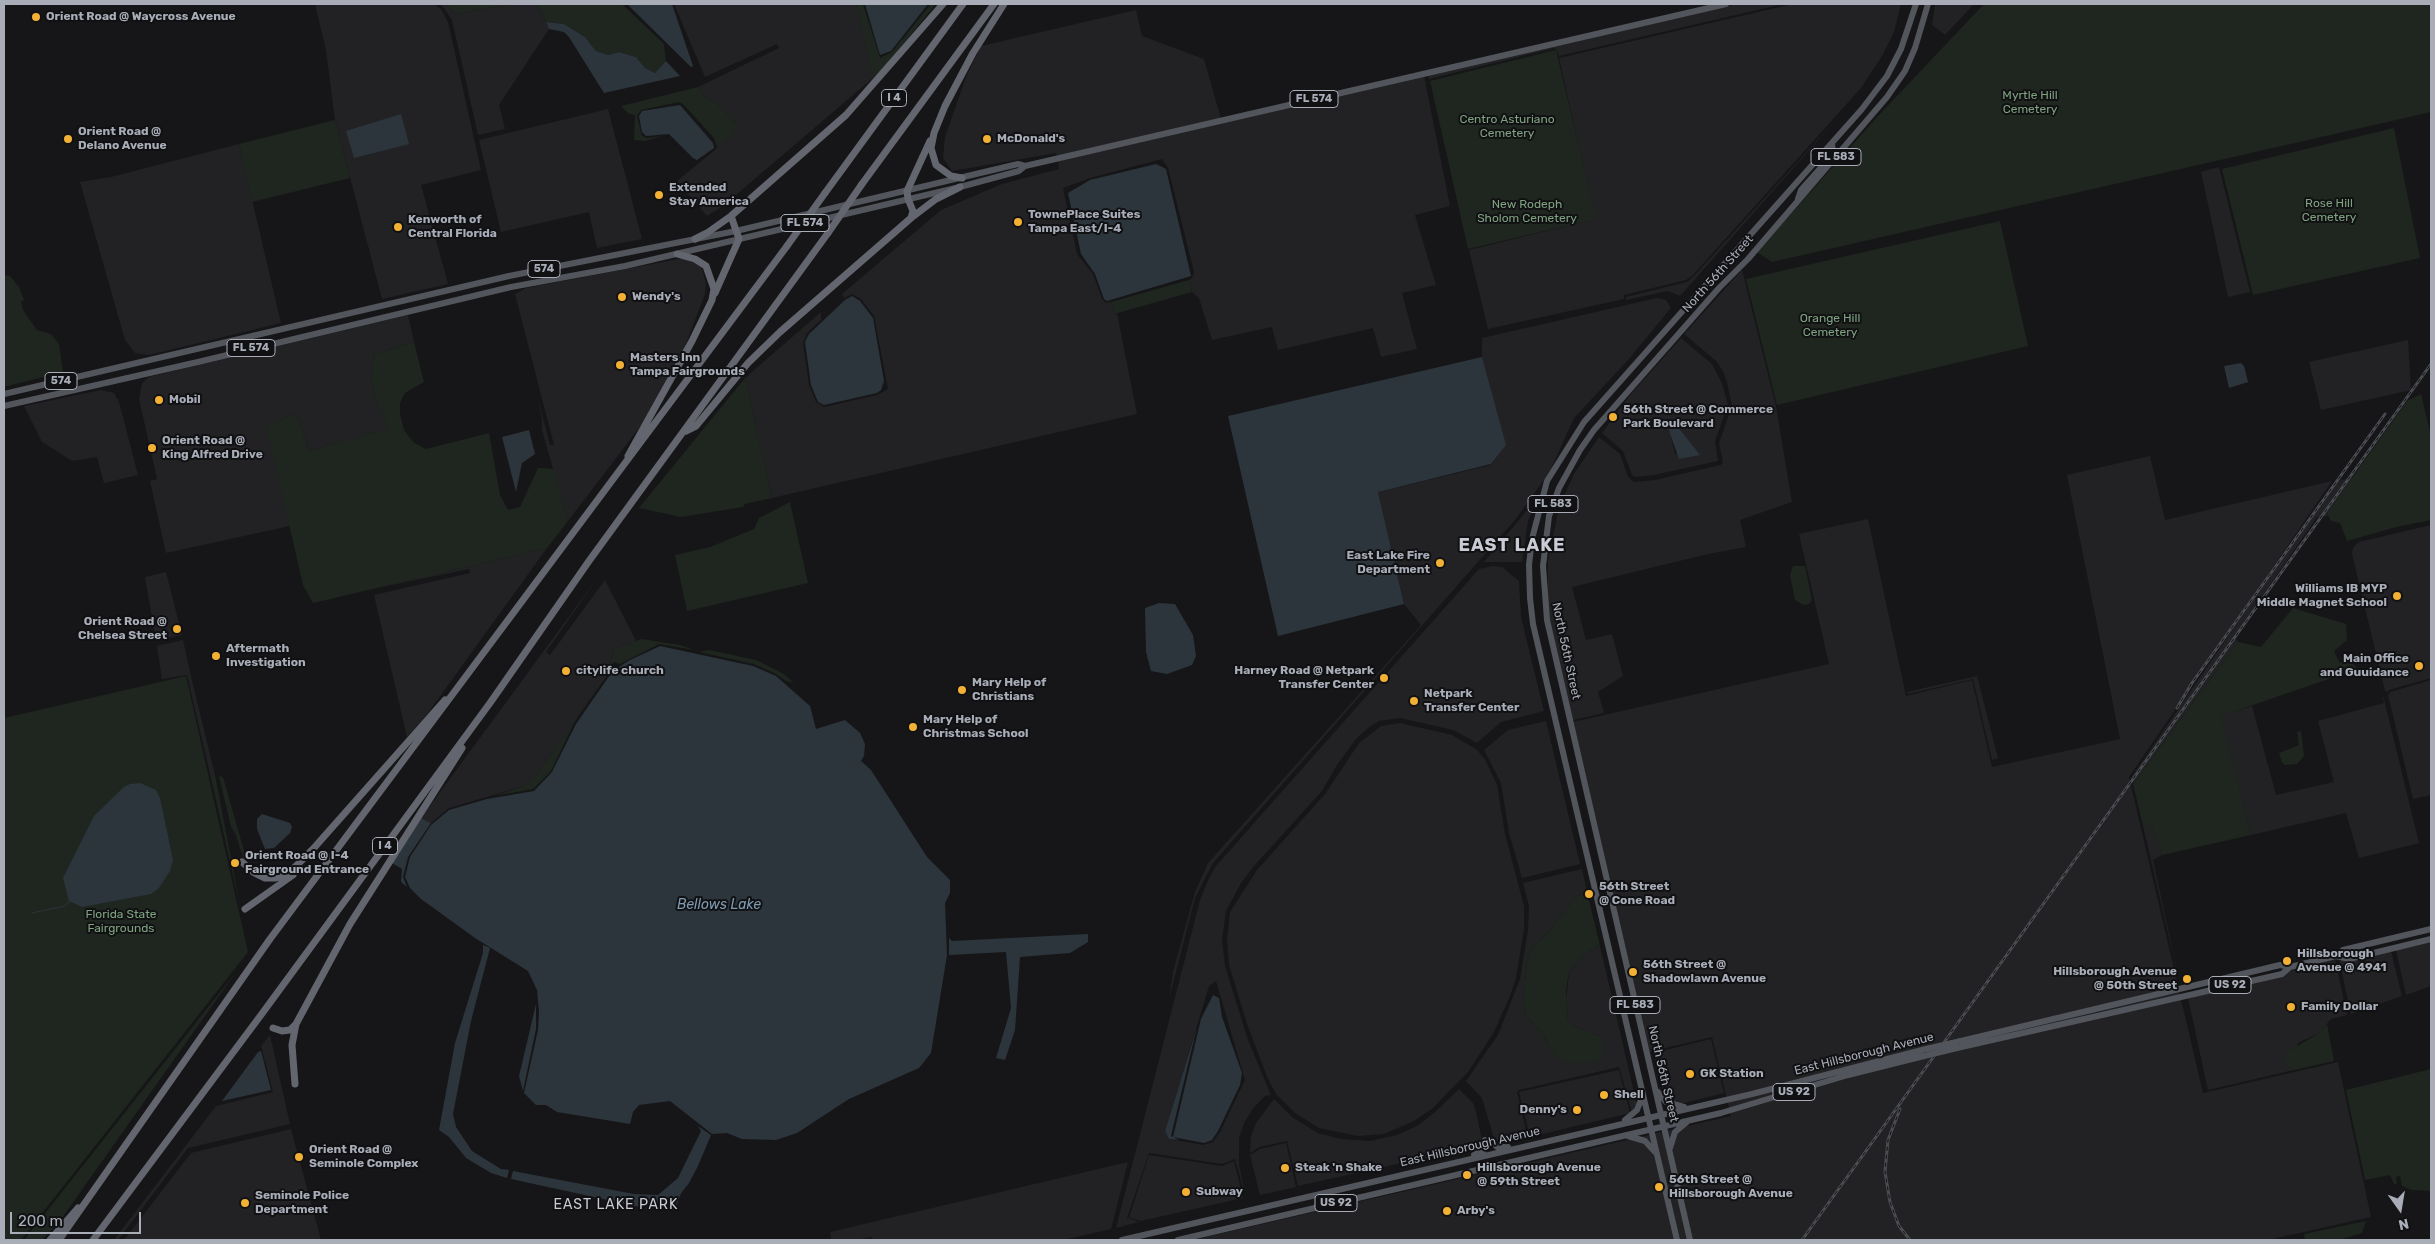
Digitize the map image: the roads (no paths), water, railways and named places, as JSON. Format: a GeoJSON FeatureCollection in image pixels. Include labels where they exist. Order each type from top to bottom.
{"type":"FeatureCollection","features":[{"type":"Feature","properties":{"kind":"highway"},"geometry":{"type":"LineString","coordinates":[[695,239],[708,233],[731,216],[846,116],[943,4]]}},
{"type":"Feature","properties":{"kind":"highway","name":"I 4"},"geometry":{"type":"LineString","coordinates":[[59,1240],[270,939],[612,483],[963,4]]}},
{"type":"Feature","properties":{"kind":"highway","name":"I 4"},"geometry":{"type":"LineString","coordinates":[[93,1240],[280,990],[490,703],[589,561],[994,4]]}},
{"type":"Feature","properties":{"kind":"highway"},"geometry":{"type":"LineString","coordinates":[[911,218],[914,211],[908,199],[907,191],[945,106],[973,53],[1004,4]]}},
{"type":"Feature","properties":{"kind":"highway"},"geometry":{"type":"LineString","coordinates":[[945,106],[934,133],[931,148],[933,159],[943,171],[962,178]]}},
{"type":"Feature","properties":{"kind":"highway"},"geometry":{"type":"LineString","coordinates":[[683,433],[696,426],[763,348],[911,218],[936,199],[960,187]]}},
{"type":"Feature","properties":{"kind":"highway"},"geometry":{"type":"LineString","coordinates":[[612,483],[692,341],[712,300],[739,239],[731,216]]}},
{"type":"Feature","properties":{"kind":"highway"},"geometry":{"type":"LineString","coordinates":[[677,254],[695,259],[706,266],[714,289],[712,300]]}},
{"type":"Feature","properties":{"kind":"highway"},"geometry":{"type":"LineString","coordinates":[[245,909],[292,876],[313,849],[438,706],[456,690]]}},
{"type":"Feature","properties":{"kind":"highway"},"geometry":{"type":"LineString","coordinates":[[273,1028],[282,1031],[290,1030],[296,1024],[350,924],[490,703]]}},
{"type":"Feature","properties":{"kind":"highway"},"geometry":{"type":"LineString","coordinates":[[242,862],[265,878],[276,878],[287,875],[313,849]]}},
{"type":"Feature","properties":{"kind":"highway"},"geometry":{"type":"LineString","coordinates":[[295,1084],[292,1045],[296,1024]]}},
{"type":"Feature","properties":{"kind":"highway"},"geometry":{"type":"LineString","coordinates":[[50,1240],[110,1169]]}},
{"type":"Feature","properties":{"kind":"highway"},"geometry":{"type":"LineString","coordinates":[[97,1240],[122,1201]]}},
{"type":"Feature","properties":{"kind":"main road","name":"FL 574"},"geometry":{"type":"LineString","coordinates":[[4,406],[511,287],[625,266],[677,254],[960,187],[1019,171],[1025,166],[1726,4]]}},
{"type":"Feature","properties":{"kind":"main road","name":"North 56th Street"},"geometry":{"type":"LineString","coordinates":[[1677,1240],[1533,624],[1530,581],[1532,539],[1547,481],[1584,422],[1862,109],[1887,76],[1901,49],[1916,4]]}},
{"type":"Feature","properties":{"kind":"main road","name":"North 56th Street"},"geometry":{"type":"LineString","coordinates":[[1690,1240],[1547,620],[1542,566],[1549,516],[1559,488],[1580,450],[1594,430],[1798,201],[1887,97],[1905,71],[1922,29],[1928,4]]}},
{"type":"Feature","properties":{"kind":"main road"},"geometry":{"type":"LineString","coordinates":[[1798,201],[1801,190],[1833,154],[1832,143]]}},
{"type":"Feature","properties":{"kind":"main road","name":"574"},"geometry":{"type":"LineString","coordinates":[[4,394],[508,276],[736,231],[1018,164],[1025,166]]}},
{"type":"Feature","properties":{"kind":"main road"},"geometry":{"type":"LineString","coordinates":[[383,317],[393,303],[406,312]]}},
{"type":"Feature","properties":{"kind":"main road","name":"East Hillsborough Avenue"},"geometry":{"type":"LineString","coordinates":[[2336,956],[2343,950],[2431,930]]}},
{"type":"Feature","properties":{"kind":"main road"},"geometry":{"type":"LineString","coordinates":[[2393,948],[2404,942],[2431,935]]}},
{"type":"Feature","properties":{"kind":"main road","name":"East Hillsborough Avenue"},"geometry":{"type":"LineString","coordinates":[[1178,1240],[1651,1130],[1863,1071],[1961,1041],[2274,966],[2290,967],[2336,956],[2350,959],[2431,939]]}},
{"type":"Feature","properties":{"kind":"main road","name":"East Hillsborough Avenue"},"geometry":{"type":"LineString","coordinates":[[1122,1240],[1925,1053],[1958,1048],[2282,974],[2290,967]]}},
{"type":"Feature","properties":{"kind":"main road"},"geometry":{"type":"LineString","coordinates":[[1654,1087],[1666,1102],[1688,1108]]}},
{"type":"Feature","properties":{"kind":"main road"},"geometry":{"type":"LineString","coordinates":[[1620,1124],[1637,1110],[1642,1092]]}},
{"type":"Feature","properties":{"kind":"main road"},"geometry":{"type":"LineString","coordinates":[[1670,1152],[1672,1138],[1690,1120]]}},
{"type":"Feature","properties":{"kind":"main road"},"geometry":{"type":"LineString","coordinates":[[1624,1136],[1645,1141],[1657,1156]]}},
{"type":"Feature","properties":{"kind":"main road"},"geometry":{"type":"LineString","coordinates":[[1463,1161],[1482,1152],[1488,1141],[1502,1147],[1527,1146]]}},
{"type":"Feature","properties":{"kind":"water"},"geometry":{"type":"Polygon","coordinates":[[[627,4],[672,4],[693,66],[691,67],[627,4]]]}},
{"type":"Feature","properties":{"kind":"water"},"geometry":{"type":"Polygon","coordinates":[[[865,4],[928,4],[891,51],[880,55],[865,4]]]}},
{"type":"Feature","properties":{"kind":"water"},"geometry":{"type":"Polygon","coordinates":[[[546,22],[564,24],[585,37],[596,51],[608,55],[619,52],[636,57],[645,68],[655,73],[666,61],[680,76],[604,93],[569,37],[564,32],[549,29],[546,22]]]}},
{"type":"Feature","properties":{"kind":"water"},"geometry":{"type":"Polygon","coordinates":[[[680,105],[713,143],[714,148],[697,160],[669,134],[646,136],[642,132],[639,116],[642,111],[680,105]]]}},
{"type":"Feature","properties":{"kind":"water"},"geometry":{"type":"Polygon","coordinates":[[[401,114],[409,144],[354,158],[346,131],[401,114]]]}},
{"type":"Feature","properties":{"kind":"water"},"geometry":{"type":"Polygon","coordinates":[[[1156,164],[1166,169],[1191,276],[1107,301],[1104,299],[1095,274],[1081,254],[1068,193],[1090,180],[1156,164]]]}},
{"type":"Feature","properties":{"kind":"water"},"geometry":{"type":"Polygon","coordinates":[[[852,296],[860,301],[873,318],[884,381],[881,390],[877,393],[824,405],[818,402],[811,385],[805,342],[809,334],[845,300],[852,296]]]}},
{"type":"Feature","properties":{"kind":"water"},"geometry":{"type":"Polygon","coordinates":[[[1482,357],[1506,445],[1491,464],[1378,492],[1404,604],[1278,636],[1228,416],[1482,357]]]}},
{"type":"Feature","properties":{"kind":"water"},"geometry":{"type":"Polygon","coordinates":[[[2241,363],[2244,366],[2248,382],[2229,388],[2224,366],[2241,363]]]}},
{"type":"Feature","properties":{"kind":"water"},"geometry":{"type":"Polygon","coordinates":[[[1673,426],[1678,427],[1700,455],[1679,459],[1669,429],[1673,426]]]}},
{"type":"Feature","properties":{"kind":"water"},"geometry":{"type":"Polygon","coordinates":[[[529,430],[535,454],[522,463],[516,492],[502,437],[529,430]]]}},
{"type":"Feature","properties":{"kind":"water"},"geometry":{"type":"Polygon","coordinates":[[[1159,603],[1175,604],[1193,635],[1196,656],[1192,665],[1167,674],[1151,671],[1146,652],[1145,608],[1159,603]]]}},
{"type":"Feature","properties":{"kind":"water","name":"Bellows Lake"},"geometry":{"type":"Polygon","coordinates":[[[660,646],[753,666],[776,676],[810,706],[816,729],[845,720],[860,733],[865,744],[864,756],[861,761],[871,770],[927,857],[950,880],[950,893],[945,903],[947,955],[931,1053],[919,1068],[849,1099],[797,1133],[776,1140],[742,1139],[727,1133],[712,1134],[670,1101],[639,1105],[633,1112],[630,1124],[557,1112],[546,1105],[536,1105],[524,1093],[538,1030],[539,1012],[537,990],[528,971],[475,938],[421,899],[410,888],[405,877],[410,857],[431,825],[449,810],[487,799],[534,791],[552,772],[576,724],[612,672],[628,661],[660,646]]]}},
{"type":"Feature","properties":{"kind":"water"},"geometry":{"type":"Polygon","coordinates":[[[140,783],[156,790],[160,798],[173,860],[170,871],[159,888],[151,894],[82,907],[69,901],[63,878],[94,816],[124,787],[140,783]]]}},
{"type":"Feature","properties":{"kind":"water"},"geometry":{"type":"Polygon","coordinates":[[[262,814],[290,823],[292,827],[290,833],[274,848],[265,849],[257,829],[257,819],[262,814]]]}},
{"type":"Feature","properties":{"kind":"water"},"geometry":{"type":"Polygon","coordinates":[[[421,818],[431,823],[408,857],[403,877],[407,887],[401,882],[402,869],[392,863],[421,818]]]}},
{"type":"Feature","properties":{"kind":"water"},"geometry":{"type":"Polygon","coordinates":[[[1088,934],[1088,942],[1070,953],[1020,957],[1015,1030],[1005,1060],[996,1058],[1011,1008],[1006,952],[949,955],[949,938],[952,941],[1088,934]]]}},
{"type":"Feature","properties":{"kind":"water"},"geometry":{"type":"Polygon","coordinates":[[[483,945],[490,948],[471,1021],[453,1114],[456,1127],[472,1151],[501,1169],[509,1170],[507,1178],[491,1173],[466,1158],[449,1137],[439,1130],[455,1043],[483,953],[483,945]]]}},
{"type":"Feature","properties":{"kind":"water"},"geometry":{"type":"Polygon","coordinates":[[[1213,995],[1219,998],[1222,1017],[1242,1073],[1240,1085],[1218,1131],[1212,1140],[1204,1143],[1173,1137],[1201,1019],[1213,995]]]}},
{"type":"Feature","properties":{"kind":"water"},"geometry":{"type":"Polygon","coordinates":[[[536,1004],[536,1029],[523,1091],[519,1076],[536,1004]]]}},
{"type":"Feature","properties":{"kind":"water"},"geometry":{"type":"Polygon","coordinates":[[[1197,1027],[1171,1136],[1179,1140],[1169,1139],[1165,1131],[1197,1027]]]}},
{"type":"Feature","properties":{"kind":"water"},"geometry":{"type":"Polygon","coordinates":[[[261,1051],[271,1090],[222,1101],[258,1052],[261,1051]]]}},
{"type":"Feature","properties":{"kind":"water"},"geometry":{"type":"Polygon","coordinates":[[[698,1126],[711,1135],[698,1166],[689,1183],[678,1197],[660,1206],[640,1207],[511,1179],[513,1171],[634,1194],[658,1195],[678,1178],[701,1131],[698,1126]]]}},
{"type":"Feature","properties":{"kind":"waterway"},"geometry":{"type":"LineString","coordinates":[[32,913],[65,906],[69,901]]}},
{"type":"Feature","properties":{"kind":"waterway"},"geometry":{"type":"LineString","coordinates":[[674,1210],[681,1192]]}},
{"type":"Feature","properties":{"kind":"railway"},"geometry":{"type":"LineString","coordinates":[[1802,1240],[2431,364]]}},
{"type":"Feature","properties":{"kind":"railway"},"geometry":{"type":"LineString","coordinates":[[2177,708],[2192,683],[2385,414]]}},
{"type":"Feature","properties":{"kind":"railway"},"geometry":{"type":"LineString","coordinates":[[1900,1109],[1888,1140],[1885,1172],[1890,1202],[1899,1226],[1910,1240]]}},
{"type":"Feature","properties":{"kind":"place","name":"Orient Road @ Waycross Avenue"},"geometry":{"type":"Point","coordinates":[36,17]}},
{"type":"Feature","properties":{"kind":"place","name":"Orient Road @ Delano Avenue"},"geometry":{"type":"Point","coordinates":[68,139]}},
{"type":"Feature","properties":{"kind":"place","name":"McDonald's"},"geometry":{"type":"Point","coordinates":[987,139]}},
{"type":"Feature","properties":{"kind":"place","name":"Extended Stay America"},"geometry":{"type":"Point","coordinates":[659,195]}},
{"type":"Feature","properties":{"kind":"place","name":"TownePlace Suites Tampa East/I-4"},"geometry":{"type":"Point","coordinates":[1018,222]}},
{"type":"Feature","properties":{"kind":"place","name":"Kenworth of Central Florida"},"geometry":{"type":"Point","coordinates":[398,227]}},
{"type":"Feature","properties":{"kind":"place","name":"Wendy's"},"geometry":{"type":"Point","coordinates":[622,297]}},
{"type":"Feature","properties":{"kind":"place","name":"Masters Inn Tampa Fairgrounds"},"geometry":{"type":"Point","coordinates":[620,365]}},
{"type":"Feature","properties":{"kind":"place","name":"Mobil"},"geometry":{"type":"Point","coordinates":[159,400]}},
{"type":"Feature","properties":{"kind":"place","name":"56th Street @ Commerce Park Boulevard"},"geometry":{"type":"Point","coordinates":[1613,417]}},
{"type":"Feature","properties":{"kind":"place","name":"Orient Road @ King Alfred Drive"},"geometry":{"type":"Point","coordinates":[152,448]}},
{"type":"Feature","properties":{"kind":"place","name":"East Lake Fire Department"},"geometry":{"type":"Point","coordinates":[1440,563]}},
{"type":"Feature","properties":{"kind":"place","name":"Williams IB MYP Middle Magnet School"},"geometry":{"type":"Point","coordinates":[2397,596]}},
{"type":"Feature","properties":{"kind":"place","name":"Orient Road @ Chelsea Street"},"geometry":{"type":"Point","coordinates":[177,629]}},
{"type":"Feature","properties":{"kind":"place","name":"Aftermath Investigation"},"geometry":{"type":"Point","coordinates":[216,656]}},
{"type":"Feature","properties":{"kind":"place","name":"Main Office and Guuidance"},"geometry":{"type":"Point","coordinates":[2419,666]}},
{"type":"Feature","properties":{"kind":"place","name":"citylife church"},"geometry":{"type":"Point","coordinates":[566,671]}},
{"type":"Feature","properties":{"kind":"place","name":"Harney Road @ Netpark Transfer Center"},"geometry":{"type":"Point","coordinates":[1384,678]}},
{"type":"Feature","properties":{"kind":"place","name":"Mary Help of Christians"},"geometry":{"type":"Point","coordinates":[962,690]}},
{"type":"Feature","properties":{"kind":"place","name":"Netpark Transfer Center"},"geometry":{"type":"Point","coordinates":[1414,701]}},
{"type":"Feature","properties":{"kind":"place","name":"Mary Help of Christmas School"},"geometry":{"type":"Point","coordinates":[913,727]}},
{"type":"Feature","properties":{"kind":"place","name":"Orient Road @ I-4 Fairground Entrance"},"geometry":{"type":"Point","coordinates":[235,863]}},
{"type":"Feature","properties":{"kind":"place","name":"56th Street @ Cone Road"},"geometry":{"type":"Point","coordinates":[1589,894]}},
{"type":"Feature","properties":{"kind":"place","name":"Hillsborough Avenue @ 4941"},"geometry":{"type":"Point","coordinates":[2287,961]}},
{"type":"Feature","properties":{"kind":"place","name":"56th Street @ Shadowlawn Avenue"},"geometry":{"type":"Point","coordinates":[1633,972]}},
{"type":"Feature","properties":{"kind":"place","name":"Hillsborough Avenue @ 50th Street"},"geometry":{"type":"Point","coordinates":[2187,979]}},
{"type":"Feature","properties":{"kind":"place","name":"Family Dollar"},"geometry":{"type":"Point","coordinates":[2291,1007]}},
{"type":"Feature","properties":{"kind":"place","name":"GK Station"},"geometry":{"type":"Point","coordinates":[1690,1074]}},
{"type":"Feature","properties":{"kind":"place","name":"Shell"},"geometry":{"type":"Point","coordinates":[1604,1095]}},
{"type":"Feature","properties":{"kind":"place","name":"Denny's"},"geometry":{"type":"Point","coordinates":[1577,1110]}},
{"type":"Feature","properties":{"kind":"place","name":"Orient Road @ Seminole Complex"},"geometry":{"type":"Point","coordinates":[299,1157]}},
{"type":"Feature","properties":{"kind":"place","name":"Steak 'n Shake"},"geometry":{"type":"Point","coordinates":[1285,1168]}},
{"type":"Feature","properties":{"kind":"place","name":"Hillsborough Avenue @ 59th Street"},"geometry":{"type":"Point","coordinates":[1467,1175]}},
{"type":"Feature","properties":{"kind":"place","name":"56th Street @ Hillsborough Avenue"},"geometry":{"type":"Point","coordinates":[1659,1187]}},
{"type":"Feature","properties":{"kind":"place","name":"Subway"},"geometry":{"type":"Point","coordinates":[1186,1192]}},
{"type":"Feature","properties":{"kind":"place","name":"Seminole Police Department"},"geometry":{"type":"Point","coordinates":[245,1203]}},
{"type":"Feature","properties":{"kind":"place","name":"Arby's"},"geometry":{"type":"Point","coordinates":[1447,1211]}},
{"type":"Feature","properties":{"kind":"district","name":"EAST LAKE"},"geometry":{"type":"Point","coordinates":[1512,546]}},
{"type":"Feature","properties":{"kind":"district","name":"EAST LAKE PARK"},"geometry":{"type":"Point","coordinates":[616,1205]}},
{"type":"Feature","properties":{"kind":"park label","name":"Myrtle Hill Cemetery"},"geometry":{"type":"Point","coordinates":[2030,103]}},
{"type":"Feature","properties":{"kind":"park label","name":"Centro Asturiano Cemetery"},"geometry":{"type":"Point","coordinates":[1507,127]}},
{"type":"Feature","properties":{"kind":"park label","name":"Rose Hill Cemetery"},"geometry":{"type":"Point","coordinates":[2329,211]}},
{"type":"Feature","properties":{"kind":"park label","name":"New Rodeph Sholom Cemetery"},"geometry":{"type":"Point","coordinates":[1527,212]}},
{"type":"Feature","properties":{"kind":"park label","name":"Orange Hill Cemetery"},"geometry":{"type":"Point","coordinates":[1830,326]}},
{"type":"Feature","properties":{"kind":"park label","name":"Florida State Fairgrounds"},"geometry":{"type":"Point","coordinates":[121,922]}}]}
